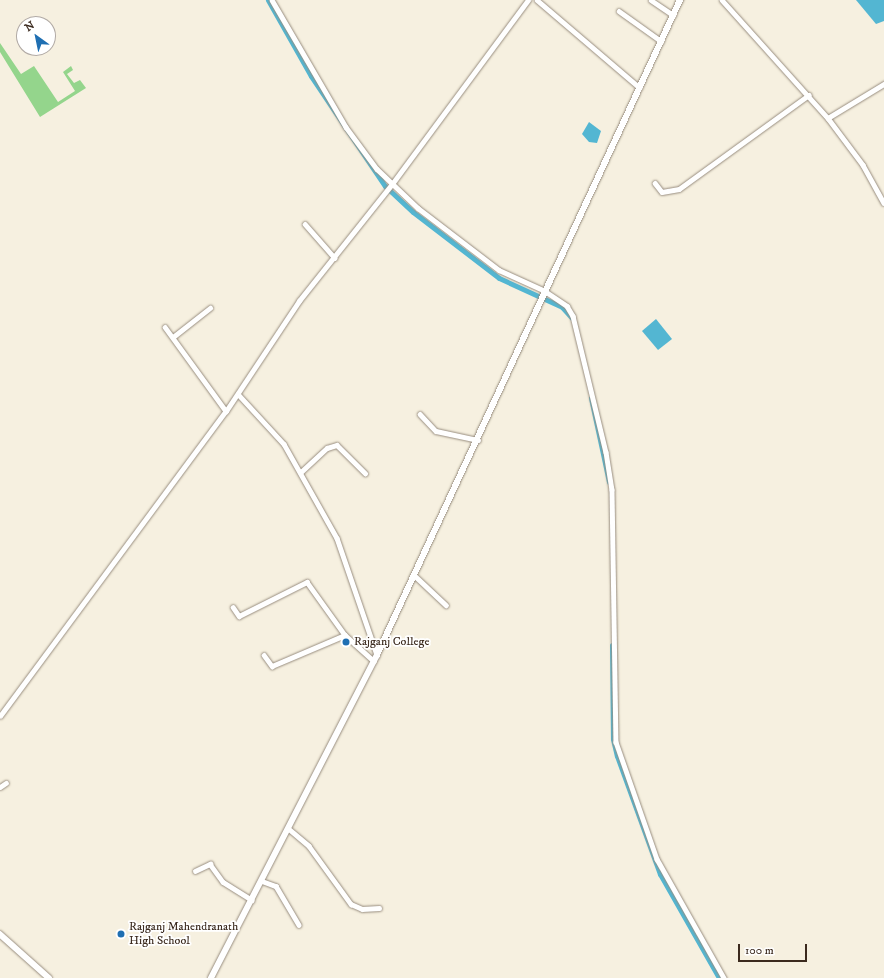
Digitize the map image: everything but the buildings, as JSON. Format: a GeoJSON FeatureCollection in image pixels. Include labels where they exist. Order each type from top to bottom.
{"type":"FeatureCollection","features":[{"type":"Feature","properties":{"kind":"street"},"geometry":{"type":"LineString","coordinates":[[272,0],[346,127],[390,187],[499,270],[543,295],[567,306],[573,316],[606,452],[613,532],[616,742],[657,859],[724,978]]}},
{"type":"Feature","properties":{"kind":"street"},"geometry":{"type":"LineString","coordinates":[[0,716],[226,411],[299,301],[335,258],[390,187],[528,0]]}},
{"type":"Feature","properties":{"kind":"street"},"geometry":{"type":"LineString","coordinates":[[537,0],[640,88]]}},
{"type":"Feature","properties":{"kind":"street"},"geometry":{"type":"LineString","coordinates":[[651,0],[673,15]]}},
{"type":"Feature","properties":{"kind":"street"},"geometry":{"type":"LineString","coordinates":[[211,978],[289,829],[377,655],[478,440],[543,295],[680,0]]}},
{"type":"Feature","properties":{"kind":"street"},"geometry":{"type":"LineString","coordinates":[[722,0],[809,95],[828,118],[863,166],[884,203]]}},
{"type":"Feature","properties":{"kind":"street"},"geometry":{"type":"LineString","coordinates":[[619,11],[661,41]]}},
{"type":"Feature","properties":{"kind":"street"},"geometry":{"type":"LineString","coordinates":[[828,118],[884,84]]}},
{"type":"Feature","properties":{"kind":"street"},"geometry":{"type":"LineString","coordinates":[[655,183],[662,192],[679,189],[809,95]]}},
{"type":"Feature","properties":{"kind":"street"},"geometry":{"type":"LineString","coordinates":[[305,224],[335,258]]}},
{"type":"Feature","properties":{"kind":"street"},"geometry":{"type":"LineString","coordinates":[[173,337],[210,308]]}},
{"type":"Feature","properties":{"kind":"street"},"geometry":{"type":"LineString","coordinates":[[165,327],[226,411]]}},
{"type":"Feature","properties":{"kind":"street"},"geometry":{"type":"LineString","coordinates":[[238,394],[276,433],[301,472],[343,552],[377,655]]}},
{"type":"Feature","properties":{"kind":"street"},"geometry":{"type":"LineString","coordinates":[[420,414],[436,431],[478,440]]}},
{"type":"Feature","properties":{"kind":"street"},"geometry":{"type":"LineString","coordinates":[[301,472],[327,448],[337,445],[365,474]]}},
{"type":"Feature","properties":{"kind":"street"},"geometry":{"type":"LineString","coordinates":[[414,575],[446,605]]}},
{"type":"Feature","properties":{"kind":"street"},"geometry":{"type":"LineString","coordinates":[[233,607],[239,616],[307,582],[345,635],[374,661]]}},
{"type":"Feature","properties":{"kind":"street"},"geometry":{"type":"LineString","coordinates":[[264,655],[272,666],[345,635]]}},
{"type":"Feature","properties":{"kind":"street"},"geometry":{"type":"LineString","coordinates":[[0,787],[6,783]]}},
{"type":"Feature","properties":{"kind":"street"},"geometry":{"type":"LineString","coordinates":[[289,829],[309,846],[351,904],[362,909],[379,908]]}},
{"type":"Feature","properties":{"kind":"street"},"geometry":{"type":"LineString","coordinates":[[195,871],[210,864],[223,882],[252,900]]}},
{"type":"Feature","properties":{"kind":"street"},"geometry":{"type":"LineString","coordinates":[[262,881],[276,886],[299,925]]}},
{"type":"Feature","properties":{"kind":"street"},"geometry":{"type":"LineString","coordinates":[[0,934],[49,978]]}},
{"type":"Feature","properties":{"kind":"green space"},"geometry":{"type":"Polygon","coordinates":[[[0,43],[21,74],[34,66],[58,102],[75,91],[63,72],[71,66],[73,70],[67,74],[74,83],[80,80],[86,88],[40,117],[0,52],[0,43]]]}},
{"type":"Feature","properties":{"kind":"water"},"geometry":{"type":"Polygon","coordinates":[[[856,0],[884,0],[884,21],[876,24],[856,0]]]}},
{"type":"Feature","properties":{"kind":"water"},"geometry":{"type":"Polygon","coordinates":[[[589,122],[601,131],[597,143],[589,142],[582,134],[589,122]]]}},
{"type":"Feature","properties":{"kind":"water"},"geometry":{"type":"Polygon","coordinates":[[[656,319],[672,339],[658,350],[642,331],[656,319]]]}},
{"type":"Feature","properties":{"kind":"waterway"},"geometry":{"type":"LineString","coordinates":[[268,0],[311,76],[385,186],[413,212],[499,278],[562,307],[572,318]]}},
{"type":"Feature","properties":{"kind":"waterway"},"geometry":{"type":"LineString","coordinates":[[591,398],[609,482]]}},
{"type":"Feature","properties":{"kind":"waterway"},"geometry":{"type":"LineString","coordinates":[[612,645],[613,739],[617,756],[660,874],[719,978]]}},
{"type":"Feature","properties":{"kind":"place","name":"Rajganj College"},"geometry":{"type":"Point","coordinates":[346,642]}},
{"type":"Feature","properties":{"kind":"place","name":"Rajganj Mahendranath High School"},"geometry":{"type":"Point","coordinates":[121,934]}}]}
